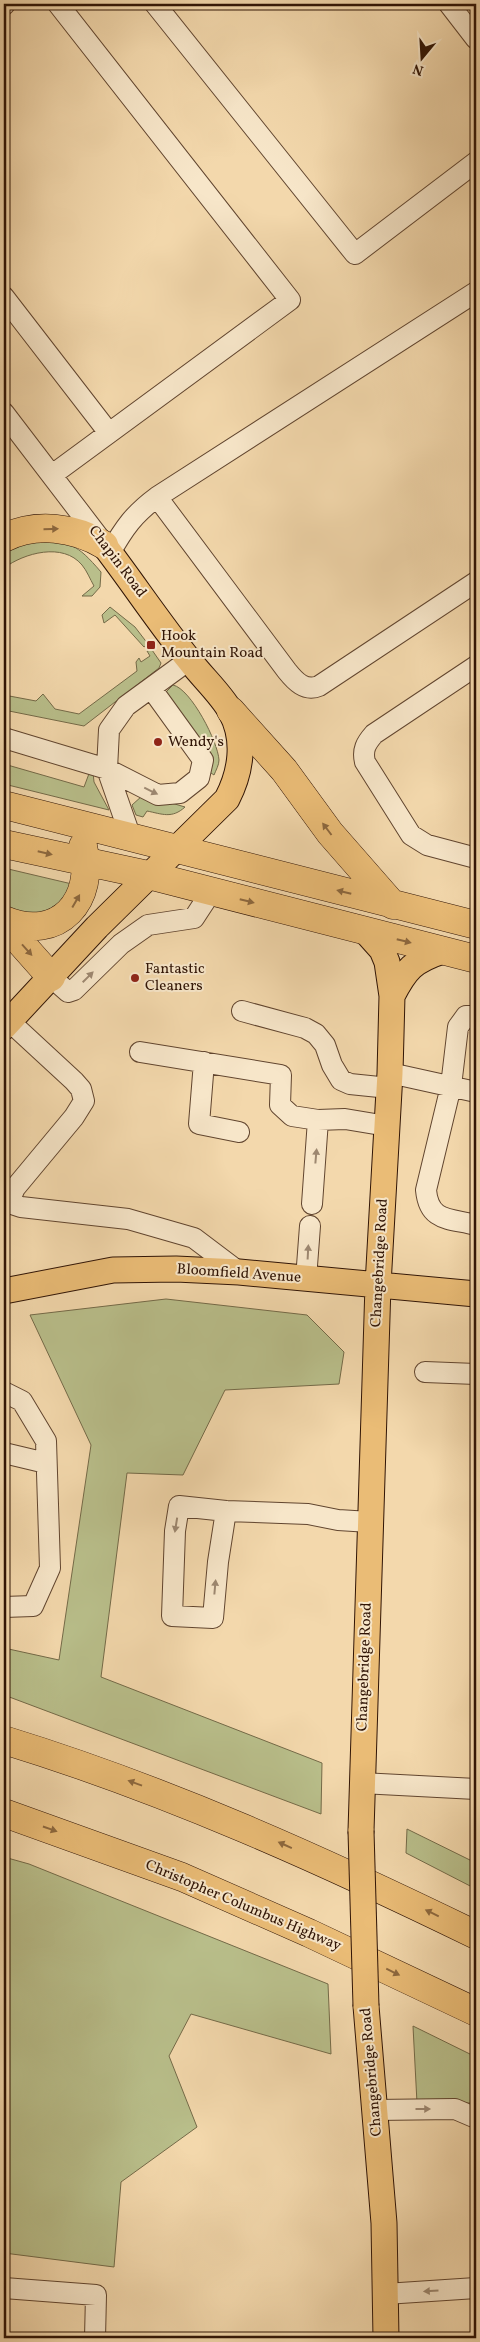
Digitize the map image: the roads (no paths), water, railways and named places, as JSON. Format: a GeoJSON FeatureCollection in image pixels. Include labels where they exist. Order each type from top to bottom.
{"type":"FeatureCollection","features":[{"type":"Feature","properties":{"kind":"highway"},"geometry":{"type":"LineString","coordinates":[[4,538],[28,531],[53,528],[78,532],[107,549]]}},
{"type":"Feature","properties":{"kind":"highway"},"geometry":{"type":"LineString","coordinates":[[231,711],[284,770],[330,833],[393,905]]}},
{"type":"Feature","properties":{"kind":"highway"},"geometry":{"type":"LineString","coordinates":[[9,804],[131,838],[393,905],[474,923]]}},
{"type":"Feature","properties":{"kind":"highway"},"geometry":{"type":"LineString","coordinates":[[4,920],[34,926],[47,925],[58,920],[76,903],[85,884],[87,863],[77,824]]}},
{"type":"Feature","properties":{"kind":"highway"},"geometry":{"type":"LineString","coordinates":[[4,844],[148,876],[476,959]]}},
{"type":"Feature","properties":{"kind":"highway"},"geometry":{"type":"LineString","coordinates":[[4,924],[51,976]]}},
{"type":"Feature","properties":{"kind":"highway"},"geometry":{"type":"LineString","coordinates":[[4,1740],[91,1768],[208,1813],[338,1869],[476,1935]]}},
{"type":"Feature","properties":{"kind":"highway","name":"Christopher Columbus Highway"},"geometry":{"type":"LineString","coordinates":[[4,1813],[182,1877],[309,1933],[476,2012]]}},
{"type":"Feature","properties":{"kind":"main road","name":"Chapin Road"},"geometry":{"type":"LineString","coordinates":[[107,549],[189,660],[231,711]]}},
{"type":"Feature","properties":{"kind":"main road"},"geometry":{"type":"LineString","coordinates":[[6,1024],[148,876],[227,799],[235,784],[241,752],[231,711]]}},
{"type":"Feature","properties":{"kind":"main road","name":"Changebridge Road"},"geometry":{"type":"LineString","coordinates":[[365,932],[382,950],[387,962],[392,996],[390,1081],[378,1285],[361,1783],[366,2006],[384,2223],[386,2338]]}},
{"type":"Feature","properties":{"kind":"main road","name":"Changebridge Road"},"geometry":{"type":"LineString","coordinates":[[392,996],[407,970],[415,962],[443,951]]}},
{"type":"Feature","properties":{"kind":"main road","name":"Bloomfield Avenue"},"geometry":{"type":"LineString","coordinates":[[4,1291],[113,1270],[176,1269],[239,1272],[476,1294]]}},
{"type":"Feature","properties":{"kind":"street"},"geometry":{"type":"LineString","coordinates":[[52,475],[290,300],[58,4]]}},
{"type":"Feature","properties":{"kind":"street"},"geometry":{"type":"LineString","coordinates":[[155,4],[355,254],[476,162]]}},
{"type":"Feature","properties":{"kind":"street"},"geometry":{"type":"LineString","coordinates":[[448,4],[476,39]]}},
{"type":"Feature","properties":{"kind":"street"},"geometry":{"type":"LineString","coordinates":[[107,549],[135,515],[157,497],[476,292]]}},
{"type":"Feature","properties":{"kind":"street"},"geometry":{"type":"LineString","coordinates":[[4,298],[109,433]]}},
{"type":"Feature","properties":{"kind":"street","name":"Chapin Road"},"geometry":{"type":"LineString","coordinates":[[4,412],[107,549]]}},
{"type":"Feature","properties":{"kind":"street"},"geometry":{"type":"LineString","coordinates":[[157,497],[294,680],[307,688],[319,686],[476,582]]}},
{"type":"Feature","properties":{"kind":"street"},"geometry":{"type":"LineString","coordinates":[[131,838],[107,769],[109,730],[126,706],[189,660]]}},
{"type":"Feature","properties":{"kind":"street"},"geometry":{"type":"LineString","coordinates":[[476,666],[374,734],[364,748],[363,754],[365,762],[411,835],[427,845],[476,858]]}},
{"type":"Feature","properties":{"kind":"street"},"geometry":{"type":"LineString","coordinates":[[4,738],[107,769],[158,795],[180,793],[199,778],[203,760],[152,688]]}},
{"type":"Feature","properties":{"kind":"street"},"geometry":{"type":"LineString","coordinates":[[51,976],[68,992],[74,990],[120,944],[148,926],[194,918],[211,892]]}},
{"type":"Feature","properties":{"kind":"street"},"geometry":{"type":"LineString","coordinates":[[242,1011],[305,1028],[316,1034],[325,1045],[332,1065],[341,1080],[350,1084],[390,1081],[451,1086],[476,1092]]}},
{"type":"Feature","properties":{"kind":"street"},"geometry":{"type":"LineString","coordinates":[[476,1016],[466,1016],[458,1027],[451,1086],[426,1190],[427,1204],[434,1214],[476,1226]]}},
{"type":"Feature","properties":{"kind":"street"},"geometry":{"type":"LineString","coordinates":[[6,1024],[74,1081],[82,1089],[84,1101],[74,1117],[15,1188],[12,1204],[21,1207],[128,1218],[175,1232],[194,1238],[239,1272]]}},
{"type":"Feature","properties":{"kind":"street"},"geometry":{"type":"LineString","coordinates":[[140,1052],[281,1075],[280,1105],[292,1116],[318,1120],[345,1119],[387,1126]]}},
{"type":"Feature","properties":{"kind":"street"},"geometry":{"type":"LineString","coordinates":[[204,1062],[199,1124],[239,1132]]}},
{"type":"Feature","properties":{"kind":"street"},"geometry":{"type":"LineString","coordinates":[[312,1204],[318,1120]]}},
{"type":"Feature","properties":{"kind":"street"},"geometry":{"type":"LineString","coordinates":[[306,1279],[310,1226]]}},
{"type":"Feature","properties":{"kind":"street"},"geometry":{"type":"LineString","coordinates":[[425,1372],[476,1374]]}},
{"type":"Feature","properties":{"kind":"street"},"geometry":{"type":"LineString","coordinates":[[4,1392],[22,1401],[46,1441],[50,1568],[34,1606],[4,1607]]}},
{"type":"Feature","properties":{"kind":"street"},"geometry":{"type":"LineString","coordinates":[[4,1453],[46,1463]]}},
{"type":"Feature","properties":{"kind":"street"},"geometry":{"type":"LineString","coordinates":[[226,1511],[218,1562],[213,1618],[172,1616],[175,1531],[179,1506],[226,1511],[308,1514],[338,1520],[370,1522]]}},
{"type":"Feature","properties":{"kind":"street"},"geometry":{"type":"LineString","coordinates":[[361,1783],[476,1789]]}},
{"type":"Feature","properties":{"kind":"street"},"geometry":{"type":"LineString","coordinates":[[374,2110],[455,2109],[476,2118]]}},
{"type":"Feature","properties":{"kind":"street"},"geometry":{"type":"LineString","coordinates":[[4,2288],[96,2296],[95,2338]]}},
{"type":"Feature","properties":{"kind":"street"},"geometry":{"type":"LineString","coordinates":[[385,2294],[476,2288]]}},
{"type":"Feature","properties":{"kind":"place","name":"Hook Mountain Road"},"geometry":{"type":"Point","coordinates":[151,645]}},
{"type":"Feature","properties":{"kind":"place","name":"Wendy's"},"geometry":{"type":"Point","coordinates":[158,742]}},
{"type":"Feature","properties":{"kind":"place","name":"Fantastic Cleaners"},"geometry":{"type":"Point","coordinates":[135,978]}}]}
